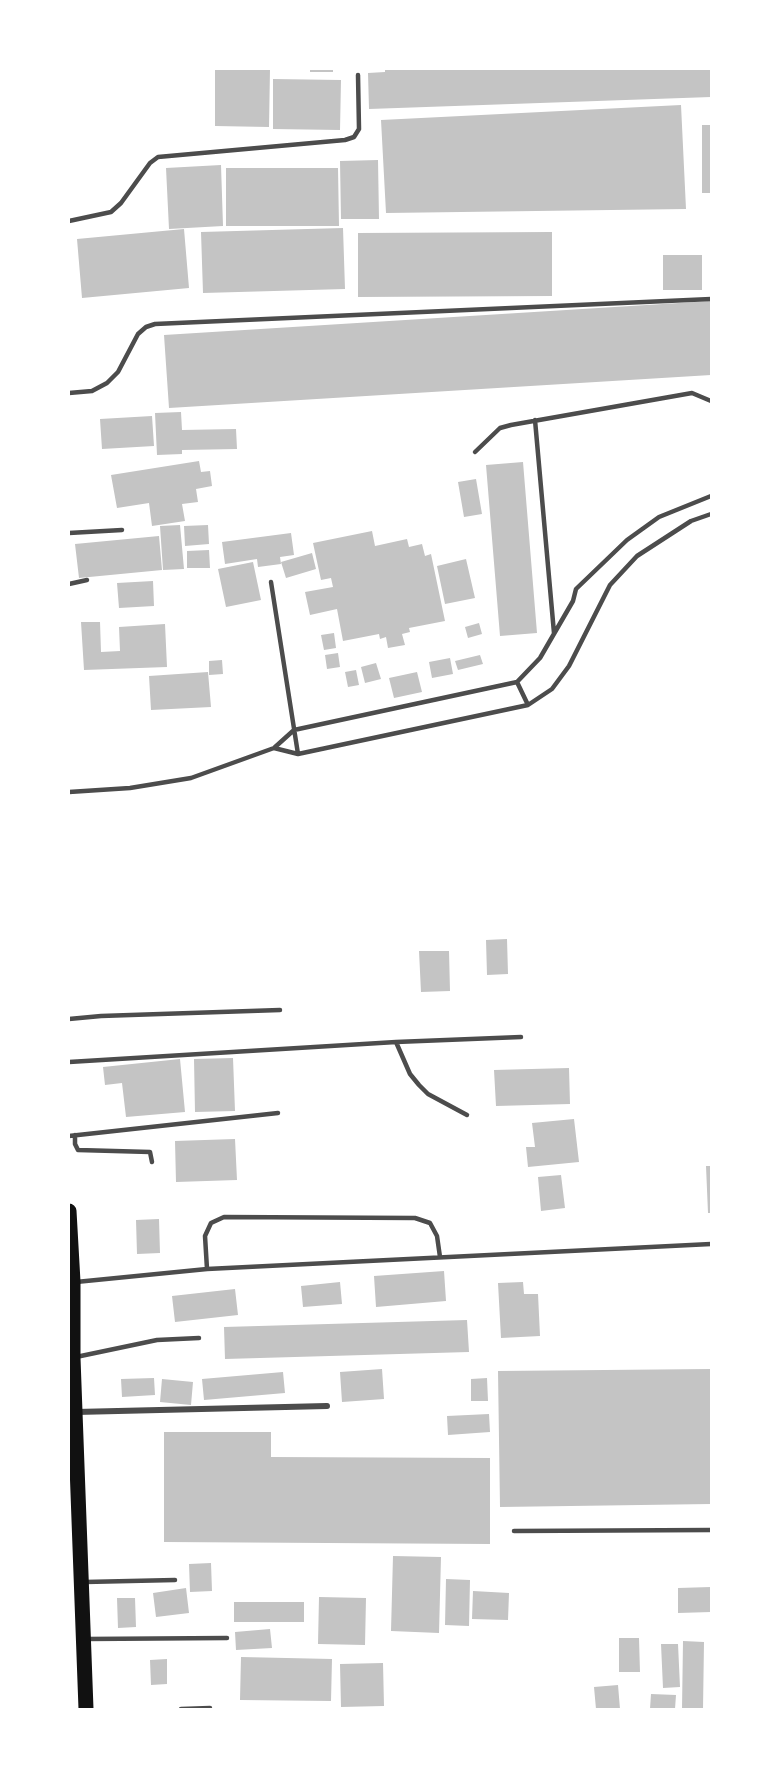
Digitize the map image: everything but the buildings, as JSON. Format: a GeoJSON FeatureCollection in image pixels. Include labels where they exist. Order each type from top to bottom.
{"type":"FeatureCollection","features":[{"type":"Feature","properties":{"kind":"highway"},"geometry":{"type":"LineString","coordinates":[[69,1212],[86,1709]]}},
{"type":"Feature","properties":{"kind":"street"},"geometry":{"type":"LineString","coordinates":[[76,1412],[327,1406]]}},
{"type":"Feature","properties":{"kind":"lane"},"geometry":{"type":"LineString","coordinates":[[69,221],[111,212],[121,203],[150,163],[158,157],[345,140],[354,137],[359,129],[357,75]]}},
{"type":"Feature","properties":{"kind":"lane"},"geometry":{"type":"LineString","coordinates":[[69,393],[92,391],[108,383],[118,372],[138,334],[146,327],[155,324],[711,299]]}},
{"type":"Feature","properties":{"kind":"lane"},"geometry":{"type":"LineString","coordinates":[[475,452],[500,428],[535,420],[616,408],[692,393],[711,401]]}},
{"type":"Feature","properties":{"kind":"lane"},"geometry":{"type":"LineString","coordinates":[[535,420],[554,633]]}},
{"type":"Feature","properties":{"kind":"lane"},"geometry":{"type":"LineString","coordinates":[[69,792],[130,788],[190,778],[274,748],[294,730],[517,682],[540,658],[573,600],[576,589],[627,540],[659,517],[711,496]]}},
{"type":"Feature","properties":{"kind":"lane"},"geometry":{"type":"LineString","coordinates":[[274,748],[298,754],[528,705],[552,689],[569,666],[610,585],[637,556],[691,521],[711,514]]}},
{"type":"Feature","properties":{"kind":"lane"},"geometry":{"type":"LineString","coordinates":[[69,533],[123,530]]}},
{"type":"Feature","properties":{"kind":"lane"},"geometry":{"type":"LineString","coordinates":[[69,584],[87,580]]}},
{"type":"Feature","properties":{"kind":"lane"},"geometry":{"type":"LineString","coordinates":[[271,582],[298,754]]}},
{"type":"Feature","properties":{"kind":"lane"},"geometry":{"type":"LineString","coordinates":[[517,682],[528,705]]}},
{"type":"Feature","properties":{"kind":"lane"},"geometry":{"type":"LineString","coordinates":[[69,1019],[280,1010]]}},
{"type":"Feature","properties":{"kind":"lane"},"geometry":{"type":"LineString","coordinates":[[69,1062],[396,1042],[520,1037]]}},
{"type":"Feature","properties":{"kind":"lane"},"geometry":{"type":"LineString","coordinates":[[396,1042],[410,1074],[419,1085],[428,1094],[466,1115]]}},
{"type":"Feature","properties":{"kind":"lane"},"geometry":{"type":"LineString","coordinates":[[152,1162],[150,1152],[78,1150],[72,1135],[278,1113]]}},
{"type":"Feature","properties":{"kind":"lane"},"geometry":{"type":"LineString","coordinates":[[207,1269],[205,1236],[211,1223],[224,1217],[415,1218],[429,1223],[437,1236],[440,1257]]}},
{"type":"Feature","properties":{"kind":"lane"},"geometry":{"type":"LineString","coordinates":[[73,1282],[207,1269],[711,1244]]}},
{"type":"Feature","properties":{"kind":"lane"},"geometry":{"type":"LineString","coordinates":[[73,1358],[157,1340],[199,1338]]}},
{"type":"Feature","properties":{"kind":"lane"},"geometry":{"type":"LineString","coordinates":[[514,1531],[711,1530]]}},
{"type":"Feature","properties":{"kind":"lane"},"geometry":{"type":"LineString","coordinates":[[82,1582],[175,1580]]}},
{"type":"Feature","properties":{"kind":"lane"},"geometry":{"type":"LineString","coordinates":[[83,1639],[227,1638]]}},
{"type":"Feature","properties":{"kind":"lane"},"geometry":{"type":"LineString","coordinates":[[181,1709],[210,1708]]}}]}
